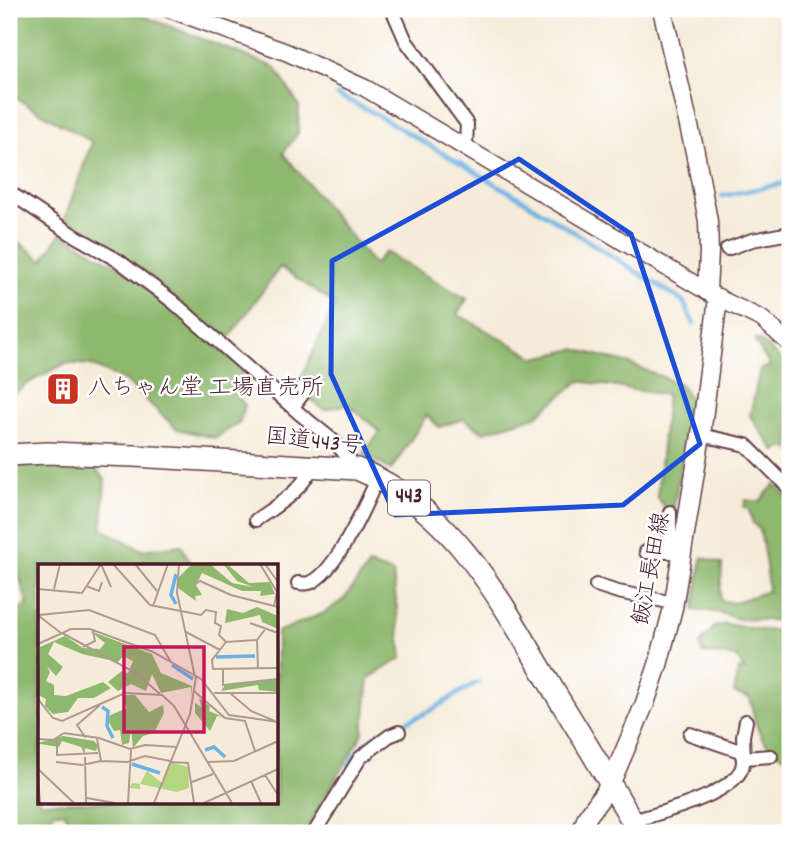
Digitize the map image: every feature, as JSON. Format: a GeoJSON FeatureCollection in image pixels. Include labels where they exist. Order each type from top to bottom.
{"type":"FeatureCollection","features":[{"type":"Feature","properties":{"kind":"highway","name":"国道443号"},"geometry":{"type":"LineString","coordinates":[[9,455],[72,454],[357,469],[400,490],[462,547],[494,589],[635,827]]}},
{"type":"Feature","properties":{"kind":"main road","name":"飯江長田線"},"geometry":{"type":"LineString","coordinates":[[581,833],[587,817],[610,785],[658,665],[674,603],[676,552],[701,435],[712,295],[708,220],[662,9]]}},
{"type":"Feature","properties":{"kind":"street"},"geometry":{"type":"LineString","coordinates":[[169,9],[286,52],[365,88],[712,295],[762,318],[790,344]]}},
{"type":"Feature","properties":{"kind":"street"},"geometry":{"type":"LineString","coordinates":[[392,9],[406,41],[467,124],[466,147]]}},
{"type":"Feature","properties":{"kind":"street"},"geometry":{"type":"LineString","coordinates":[[9,192],[70,233],[120,261],[172,300],[335,442],[357,469]]}},
{"type":"Feature","properties":{"kind":"street"},"geometry":{"type":"LineString","coordinates":[[727,249],[752,240],[790,233]]}},
{"type":"Feature","properties":{"kind":"street"},"geometry":{"type":"LineString","coordinates":[[293,407],[305,391],[303,386]]}},
{"type":"Feature","properties":{"kind":"street"},"geometry":{"type":"LineString","coordinates":[[701,435],[746,445],[790,489]]}},
{"type":"Feature","properties":{"kind":"street"},"geometry":{"type":"LineString","coordinates":[[256,520],[288,498],[308,477],[312,467]]}},
{"type":"Feature","properties":{"kind":"street"},"geometry":{"type":"LineString","coordinates":[[298,583],[310,583],[324,572],[350,536],[378,477]]}},
{"type":"Feature","properties":{"kind":"street"},"geometry":{"type":"LineString","coordinates":[[646,552],[676,552],[670,512]]}},
{"type":"Feature","properties":{"kind":"street"},"geometry":{"type":"LineString","coordinates":[[596,585],[674,603]]}},
{"type":"Feature","properties":{"kind":"street"},"geometry":{"type":"LineString","coordinates":[[635,827],[728,786],[744,765],[743,736],[746,721]]}},
{"type":"Feature","properties":{"kind":"street"},"geometry":{"type":"LineString","coordinates":[[314,833],[360,758],[399,732]]}},
{"type":"Feature","properties":{"kind":"street"},"geometry":{"type":"LineString","coordinates":[[690,734],[740,751],[744,758]]}},
{"type":"Feature","properties":{"kind":"street"},"geometry":{"type":"LineString","coordinates":[[744,758],[771,756]]}},
{"type":"Feature","properties":{"kind":"highlighted area"},"geometry":{"type":"Polygon","coordinates":[[[519,159],[631,234],[700,444],[623,505],[395,515],[331,374],[332,261],[519,159]]]}},
{"type":"Feature","properties":{"kind":"green space"},"geometry":{"type":"Polygon","coordinates":[[[9,9],[125,9],[275,67],[299,106],[298,133],[283,153],[374,265],[385,252],[467,299],[457,314],[536,358],[575,349],[630,364],[680,384],[692,401],[672,517],[657,497],[667,395],[579,381],[536,416],[484,432],[463,419],[439,427],[427,415],[391,470],[363,454],[380,432],[348,404],[324,410],[297,388],[335,304],[280,267],[226,342],[148,275],[65,218],[92,142],[9,94],[9,9]]]}},
{"type":"Feature","properties":{"kind":"green space"},"geometry":{"type":"Polygon","coordinates":[[[61,233],[132,275],[179,312],[243,370],[235,394],[245,405],[239,423],[215,438],[177,429],[126,381],[91,365],[66,363],[28,383],[9,398],[9,238],[13,238],[43,260],[61,233]]]}},
{"type":"Feature","properties":{"kind":"green space"},"geometry":{"type":"Polygon","coordinates":[[[754,340],[759,340],[790,367],[790,450],[787,447],[775,451],[750,416],[760,369],[770,366],[754,340]]]}},
{"type":"Feature","properties":{"kind":"green space"},"geometry":{"type":"Polygon","coordinates":[[[22,464],[94,467],[105,479],[102,529],[142,550],[181,545],[191,564],[38,564],[38,804],[278,804],[278,632],[324,613],[344,599],[369,565],[393,573],[402,658],[369,678],[363,733],[304,833],[71,833],[65,812],[54,812],[44,833],[9,833],[9,617],[28,604],[9,548],[9,467],[22,464]]]}},
{"type":"Feature","properties":{"kind":"green space"},"geometry":{"type":"Polygon","coordinates":[[[775,484],[790,500],[790,621],[739,619],[717,612],[694,610],[702,557],[722,564],[720,600],[733,603],[768,591],[760,530],[744,506],[746,500],[759,502],[775,484]]]}},
{"type":"Feature","properties":{"kind":"green space"},"geometry":{"type":"Polygon","coordinates":[[[726,624],[790,631],[790,759],[765,743],[754,719],[750,698],[734,693],[738,669],[745,670],[736,657],[702,653],[700,644],[714,627],[726,624]]]}},
{"type":"Feature","properties":{"kind":"waterway"},"geometry":{"type":"LineString","coordinates":[[337,95],[370,111],[520,198],[683,301],[694,324]]}},
{"type":"Feature","properties":{"kind":"waterway"},"geometry":{"type":"LineString","coordinates":[[722,196],[790,182]]}},
{"type":"Feature","properties":{"kind":"waterway"},"geometry":{"type":"LineString","coordinates":[[349,765],[356,753],[375,736],[424,714],[478,682]]}},
{"type":"Feature","properties":{"kind":"place","name":"八ちゃん堂 工場直売所"},"geometry":{"type":"Point","coordinates":[63,389]}}]}
